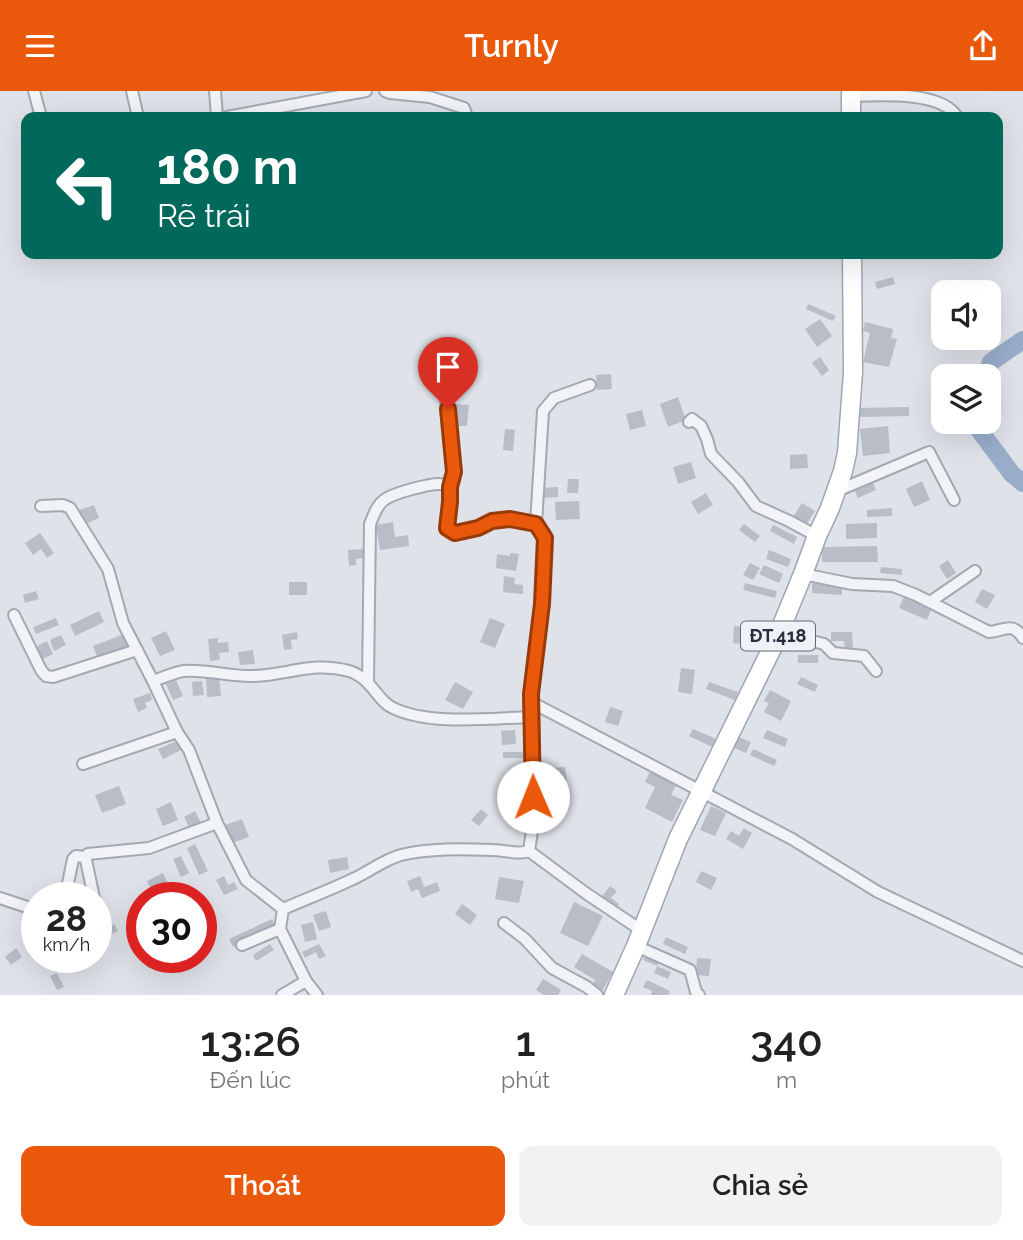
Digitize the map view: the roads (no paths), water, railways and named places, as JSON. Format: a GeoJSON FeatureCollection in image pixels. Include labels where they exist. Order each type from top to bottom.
{"type":"FeatureCollection","features":[{"type":"Feature","properties":{"kind":"main road"},"geometry":{"type":"LineString","coordinates":[[851,94],[851,112]]}},
{"type":"Feature","properties":{"kind":"main road","name":"ĐT.418"},"geometry":{"type":"LineString","coordinates":[[614,995],[678,839],[776,640],[837,491],[847,453],[851,403],[852,259]]}},
{"type":"Feature","properties":{"kind":"street"},"geometry":{"type":"LineString","coordinates":[[34,91],[40,112]]}},
{"type":"Feature","properties":{"kind":"street"},"geometry":{"type":"LineString","coordinates":[[132,91],[137,112]]}},
{"type":"Feature","properties":{"kind":"street"},"geometry":{"type":"LineString","coordinates":[[215,91],[217,112]]}},
{"type":"Feature","properties":{"kind":"street"},"geometry":{"type":"LineString","coordinates":[[254,112],[366,91]]}},
{"type":"Feature","properties":{"kind":"street"},"geometry":{"type":"LineString","coordinates":[[385,91],[430,97],[464,108],[465,112]]}},
{"type":"Feature","properties":{"kind":"street"},"geometry":{"type":"LineString","coordinates":[[851,94],[919,95],[944,103],[954,112]]}},
{"type":"Feature","properties":{"kind":"street"},"geometry":{"type":"LineString","coordinates":[[529,851],[533,824],[531,702],[542,604],[545,538],[536,524],[543,411],[554,398],[590,384]]}},
{"type":"Feature","properties":{"kind":"street"},"geometry":{"type":"LineString","coordinates":[[445,390],[454,472],[450,487],[447,528],[455,533],[478,528],[492,521],[510,519],[536,524]]}},
{"type":"Feature","properties":{"kind":"street"},"geometry":{"type":"LineString","coordinates":[[689,422],[692,419],[701,426],[711,454],[756,506],[817,536]]}},
{"type":"Feature","properties":{"kind":"street"},"geometry":{"type":"LineString","coordinates":[[837,491],[929,452],[954,501]]}},
{"type":"Feature","properties":{"kind":"street"},"geometry":{"type":"LineString","coordinates":[[368,683],[370,524],[376,508],[396,494],[436,484],[450,487]]}},
{"type":"Feature","properties":{"kind":"street"},"geometry":{"type":"LineString","coordinates":[[41,506],[70,507],[108,569],[123,623],[188,750],[217,823],[246,880],[283,909]]}},
{"type":"Feature","properties":{"kind":"street"},"geometry":{"type":"LineString","coordinates":[[930,602],[975,571]]}},
{"type":"Feature","properties":{"kind":"street"},"geometry":{"type":"LineString","coordinates":[[803,574],[852,584],[893,586],[989,632],[1013,628],[1023,638]]}},
{"type":"Feature","properties":{"kind":"street"},"geometry":{"type":"LineString","coordinates":[[13,615],[46,676],[53,677],[137,650]]}},
{"type":"Feature","properties":{"kind":"street"},"geometry":{"type":"LineString","coordinates":[[776,640],[816,642],[824,644],[833,653],[864,656],[876,671]]}},
{"type":"Feature","properties":{"kind":"street"},"geometry":{"type":"LineString","coordinates":[[153,681],[183,671],[254,676],[318,666],[358,674],[391,708],[418,716],[456,720],[531,717]]}},
{"type":"Feature","properties":{"kind":"street"},"geometry":{"type":"LineString","coordinates":[[531,702],[792,839],[878,892],[1023,961]]}},
{"type":"Feature","properties":{"kind":"street"},"geometry":{"type":"LineString","coordinates":[[83,764],[177,732]]}},
{"type":"Feature","properties":{"kind":"street"},"geometry":{"type":"LineString","coordinates":[[68,882],[76,856],[149,848],[217,823]]}},
{"type":"Feature","properties":{"kind":"street"},"geometry":{"type":"LineString","coordinates":[[283,909],[357,878],[381,863],[401,855],[465,849],[523,853],[529,851]]}},
{"type":"Feature","properties":{"kind":"street"},"geometry":{"type":"LineString","coordinates":[[529,851],[587,894],[638,938],[690,970],[699,995]]}},
{"type":"Feature","properties":{"kind":"street"},"geometry":{"type":"LineString","coordinates":[[85,857],[90,882]]}},
{"type":"Feature","properties":{"kind":"street"},"geometry":{"type":"LineString","coordinates":[[0,898],[21,905]]}},
{"type":"Feature","properties":{"kind":"street"},"geometry":{"type":"LineString","coordinates":[[283,909],[280,929],[306,981],[317,995]]}},
{"type":"Feature","properties":{"kind":"street"},"geometry":{"type":"LineString","coordinates":[[504,923],[525,939],[552,968],[597,995]]}},
{"type":"Feature","properties":{"kind":"street"},"geometry":{"type":"LineString","coordinates":[[242,945],[280,929]]}},
{"type":"Feature","properties":{"kind":"street"},"geometry":{"type":"LineString","coordinates":[[282,995],[306,981]]}},
{"type":"Feature","properties":{"kind":"waterway"},"geometry":{"type":"LineString","coordinates":[[990,364],[1023,340]]}},
{"type":"Feature","properties":{"kind":"waterway"},"geometry":{"type":"LineString","coordinates":[[982,434],[1012,474],[1023,483]]}}]}
